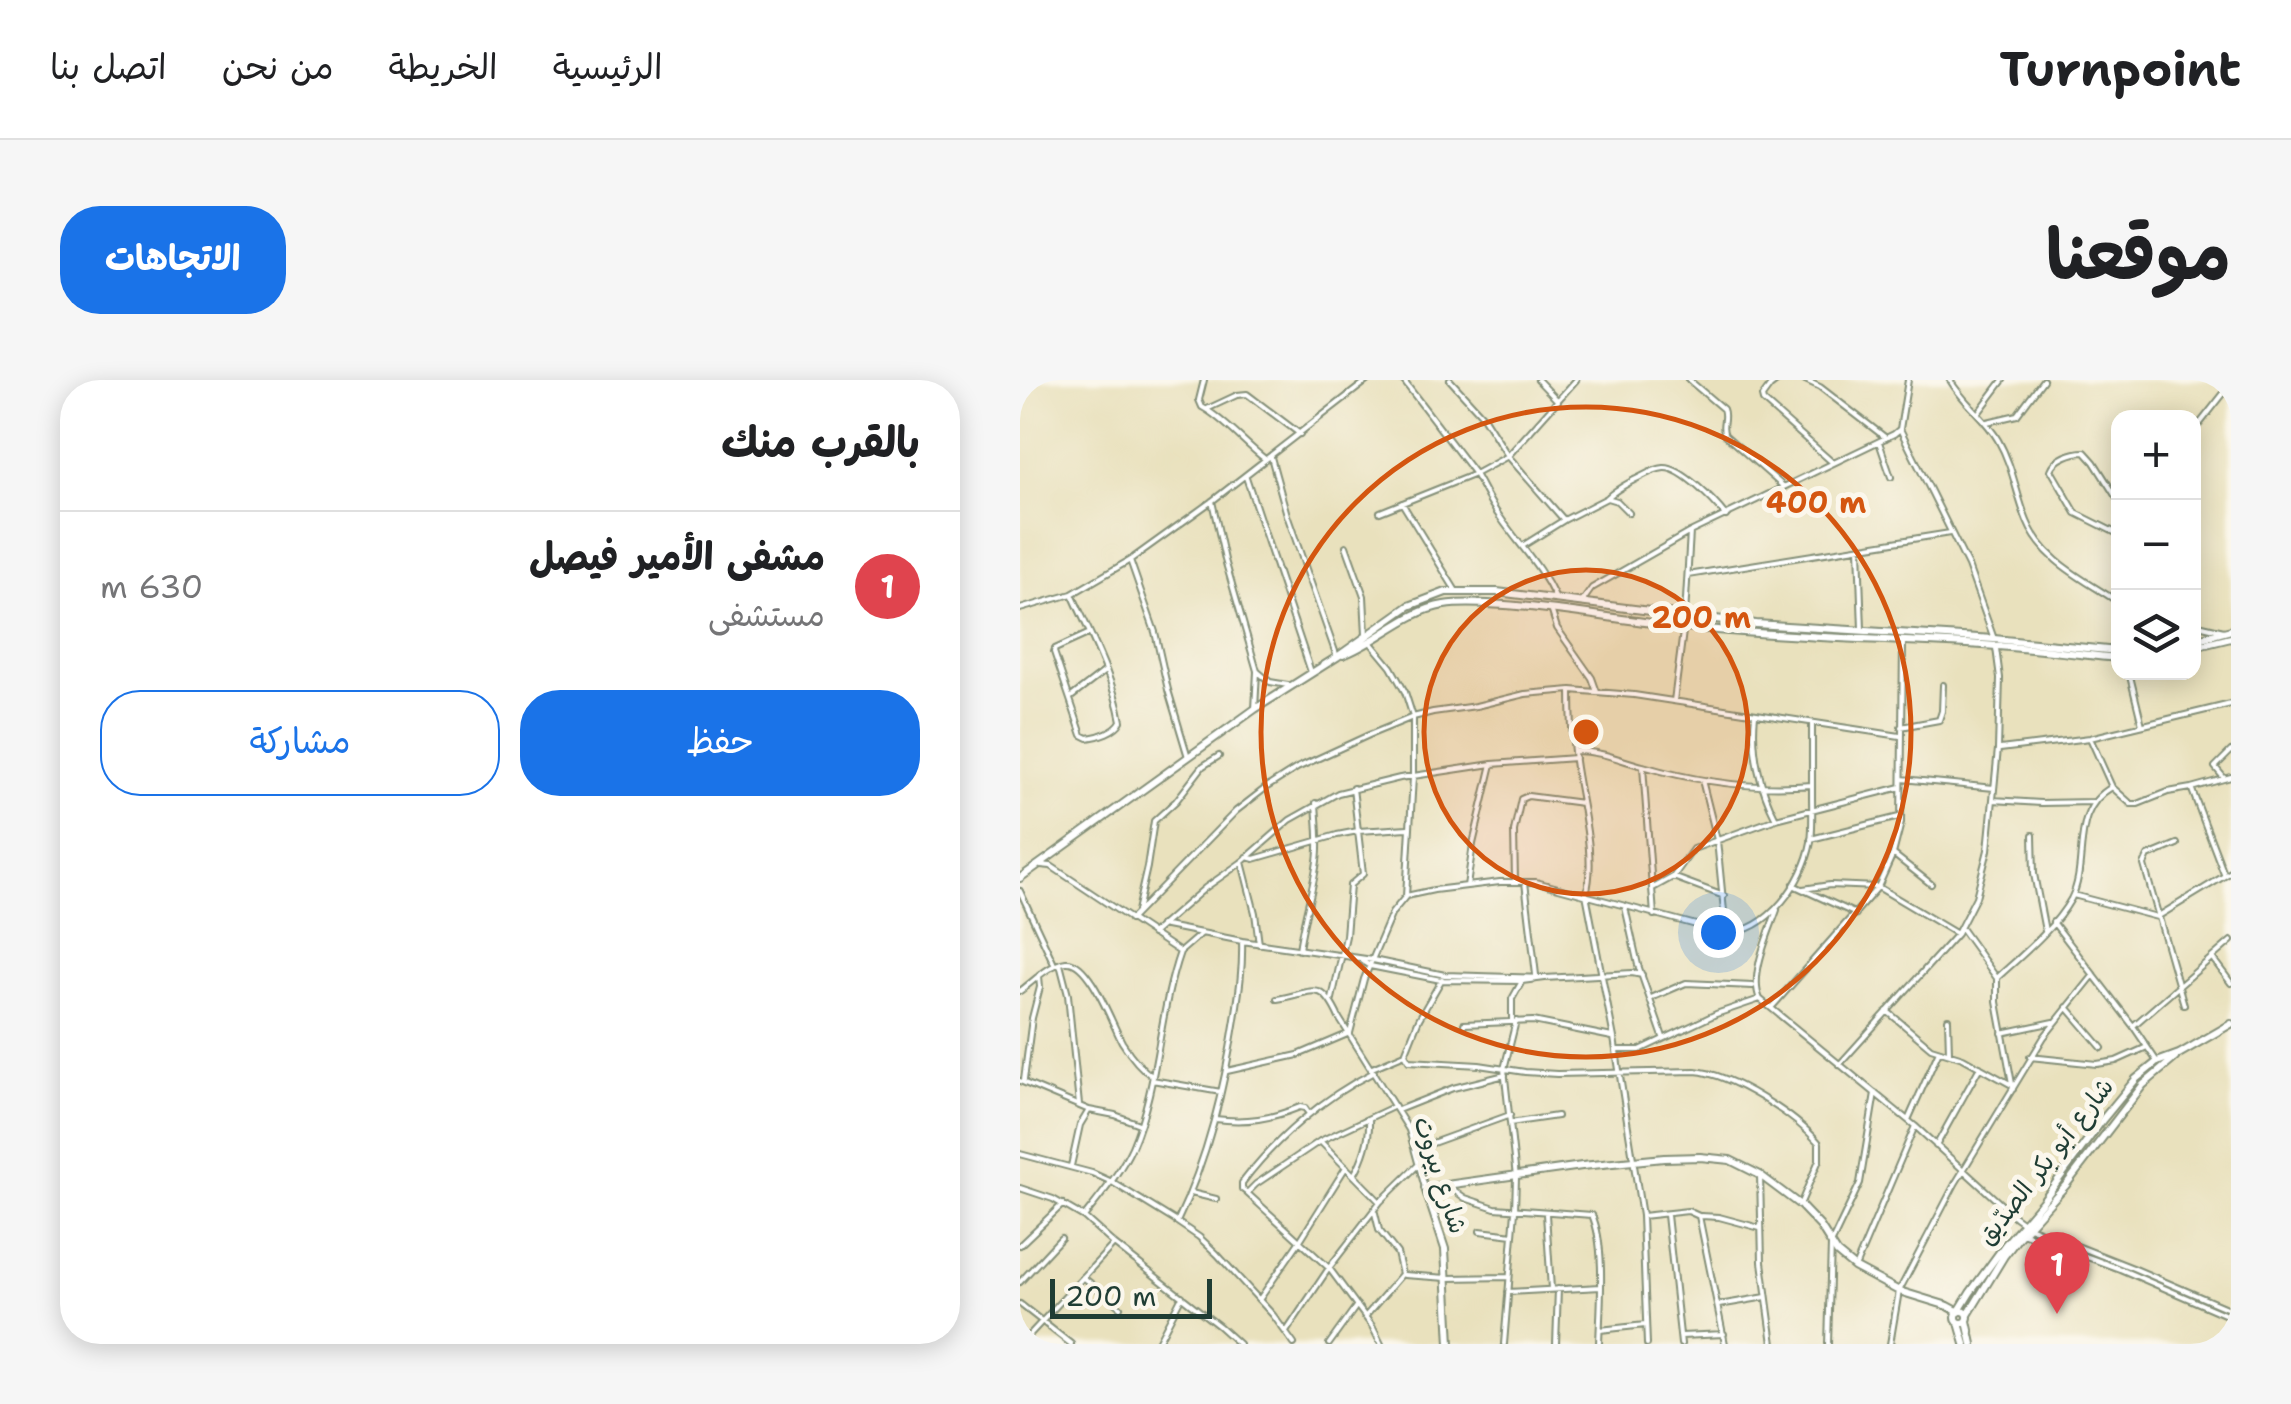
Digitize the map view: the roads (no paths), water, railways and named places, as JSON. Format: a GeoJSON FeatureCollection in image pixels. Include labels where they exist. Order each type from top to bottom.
{"type":"FeatureCollection","features":[{"type":"Feature","properties":{"kind":"street"},"geometry":{"type":"LineString","coordinates":[[1204,380],[1200,403],[1268,457],[1337,657]]}},
{"type":"Feature","properties":{"kind":"street"},"geometry":{"type":"LineString","coordinates":[[1020,610],[1072,594],[1130,560],[1368,380]]}},
{"type":"Feature","properties":{"kind":"street"},"geometry":{"type":"LineString","coordinates":[[1403,380],[1474,474],[1499,517],[1546,579],[1556,600]]}},
{"type":"Feature","properties":{"kind":"street"},"geometry":{"type":"LineString","coordinates":[[1450,380],[1482,415],[1508,456],[1564,520]]}},
{"type":"Feature","properties":{"kind":"street"},"geometry":{"type":"LineString","coordinates":[[1538,380],[1558,401]]}},
{"type":"Feature","properties":{"kind":"street"},"geometry":{"type":"LineString","coordinates":[[1380,512],[1508,456],[1576,380]]}},
{"type":"Feature","properties":{"kind":"street"},"geometry":{"type":"LineString","coordinates":[[1689,380],[1723,409],[1725,435],[1784,487]]}},
{"type":"Feature","properties":{"kind":"street"},"geometry":{"type":"LineString","coordinates":[[1778,380],[1762,401],[1833,463]]}},
{"type":"Feature","properties":{"kind":"street"},"geometry":{"type":"LineString","coordinates":[[1805,380],[1840,401],[1886,438]]}},
{"type":"Feature","properties":{"kind":"street"},"geometry":{"type":"LineString","coordinates":[[1839,1065],[1961,928],[1984,871],[1993,800],[2000,678],[1995,643],[1981,598],[1900,429],[1908,380]]}},
{"type":"Feature","properties":{"kind":"street"},"geometry":{"type":"LineString","coordinates":[[1950,380],[1958,395],[1987,422],[2008,462],[2036,540],[2048,554],[2111,597]]}},
{"type":"Feature","properties":{"kind":"street"},"geometry":{"type":"LineString","coordinates":[[1978,413],[2003,380]]}},
{"type":"Feature","properties":{"kind":"street"},"geometry":{"type":"LineString","coordinates":[[1987,422],[2018,415],[2043,380]]}},
{"type":"Feature","properties":{"kind":"street"},"geometry":{"type":"LineString","coordinates":[[2201,423],[2230,386],[2222,380]]}},
{"type":"Feature","properties":{"kind":"street"},"geometry":{"type":"LineString","coordinates":[[1207,409],[1247,394],[1300,434]]}},
{"type":"Feature","properties":{"kind":"street"},"geometry":{"type":"LineString","coordinates":[[1582,602],[1592,588],[1690,532],[1900,429]]}},
{"type":"Feature","properties":{"kind":"street"},"geometry":{"type":"LineString","coordinates":[[1879,442],[1890,477]]}},
{"type":"Feature","properties":{"kind":"street"},"geometry":{"type":"LineString","coordinates":[[2111,489],[2085,452],[2052,466],[2076,513],[2111,530]]}},
{"type":"Feature","properties":{"kind":"street"},"geometry":{"type":"LineString","coordinates":[[1524,546],[1615,490],[1662,468],[1676,469],[1726,516]]}},
{"type":"Feature","properties":{"kind":"street"},"geometry":{"type":"LineString","coordinates":[[1245,475],[1311,672]]}},
{"type":"Feature","properties":{"kind":"street"},"geometry":{"type":"LineString","coordinates":[[1607,498],[1618,501],[1630,514]]}},
{"type":"Feature","properties":{"kind":"street"},"geometry":{"type":"LineString","coordinates":[[1212,501],[1257,671],[1255,709]]}},
{"type":"Feature","properties":{"kind":"street"},"geometry":{"type":"LineString","coordinates":[[1402,503],[1456,591]]}},
{"type":"Feature","properties":{"kind":"street"},"geometry":{"type":"LineString","coordinates":[[1674,700],[1690,532]]}},
{"type":"Feature","properties":{"kind":"street"},"geometry":{"type":"LineString","coordinates":[[1688,574],[1952,533]]}},
{"type":"Feature","properties":{"kind":"street"},"geometry":{"type":"LineString","coordinates":[[1227,1071],[1298,1055],[1350,1034],[1370,966],[1392,913],[1406,896],[1413,717],[1406,692],[1368,639],[1364,596],[1346,546]]}},
{"type":"Feature","properties":{"kind":"street"},"geometry":{"type":"LineString","coordinates":[[1859,548],[1862,632]]}},
{"type":"Feature","properties":{"kind":"street"},"geometry":{"type":"LineString","coordinates":[[1130,560],[1155,632],[1188,756]]}},
{"type":"Feature","properties":{"kind":"street"},"geometry":{"type":"LineString","coordinates":[[1368,639],[1409,606],[1456,591],[1582,602],[1792,632],[1862,632],[1903,638]]}},
{"type":"Feature","properties":{"kind":"street"},"geometry":{"type":"LineString","coordinates":[[1072,594],[1090,633],[1106,671],[1121,721],[1092,738],[1084,738],[1054,656],[1055,649],[1090,633]]}},
{"type":"Feature","properties":{"kind":"street"},"geometry":{"type":"LineString","coordinates":[[1020,878],[1311,672],[1404,620],[1440,605],[1551,609],[1683,627],[1995,643],[2111,653]]}},
{"type":"Feature","properties":{"kind":"street"},"geometry":{"type":"LineString","coordinates":[[1551,609],[1557,628],[1592,678],[1596,692]]}},
{"type":"Feature","properties":{"kind":"street"},"geometry":{"type":"LineString","coordinates":[[2201,625],[2227,631]]}},
{"type":"Feature","properties":{"kind":"street"},"geometry":{"type":"LineString","coordinates":[[2201,640],[2227,631]]}},
{"type":"Feature","properties":{"kind":"street"},"geometry":{"type":"LineString","coordinates":[[1771,1008],[1878,887],[1893,854],[1901,816],[1903,638]]}},
{"type":"Feature","properties":{"kind":"street"},"geometry":{"type":"LineString","coordinates":[[2201,642],[2231,638]]}},
{"type":"Feature","properties":{"kind":"street"},"geometry":{"type":"LineString","coordinates":[[1070,698],[1106,671]]}},
{"type":"Feature","properties":{"kind":"street"},"geometry":{"type":"LineString","coordinates":[[1257,671],[1270,682],[1291,686]]}},
{"type":"Feature","properties":{"kind":"street"},"geometry":{"type":"LineString","coordinates":[[2131,680],[2142,725]]}},
{"type":"Feature","properties":{"kind":"street"},"geometry":{"type":"LineString","coordinates":[[1900,727],[1938,720],[1944,685]]}},
{"type":"Feature","properties":{"kind":"street"},"geometry":{"type":"LineString","coordinates":[[1571,690],[1574,754],[1589,869],[1586,894],[1642,1216],[1647,1344]]}},
{"type":"Feature","properties":{"kind":"street"},"geometry":{"type":"LineString","coordinates":[[1130,920],[1236,811],[1266,786],[1297,768],[1413,717],[1525,694],[1571,690],[1674,700],[1900,736]]}},
{"type":"Feature","properties":{"kind":"street"},"geometry":{"type":"LineString","coordinates":[[1998,749],[2090,738],[2231,704]]}},
{"type":"Feature","properties":{"kind":"street"},"geometry":{"type":"LineString","coordinates":[[1755,715],[1754,742],[1762,786],[1776,820]]}},
{"type":"Feature","properties":{"kind":"street"},"geometry":{"type":"LineString","coordinates":[[1406,896],[1466,886],[1549,884],[1726,933],[1748,929],[1778,905],[1805,861],[1811,839],[1812,724]]}},
{"type":"Feature","properties":{"kind":"street"},"geometry":{"type":"LineString","coordinates":[[2090,738],[2112,787],[2133,805],[2231,777]]}},
{"type":"Feature","properties":{"kind":"street"},"geometry":{"type":"LineString","coordinates":[[2224,778],[2215,767],[2231,752]]}},
{"type":"Feature","properties":{"kind":"street"},"geometry":{"type":"LineString","coordinates":[[1152,934],[1290,820],[1316,803],[1353,788],[1492,764],[1601,753],[1702,780],[1762,786],[1812,785]]}},
{"type":"Feature","properties":{"kind":"street"},"geometry":{"type":"LineString","coordinates":[[1137,911],[1154,822],[1203,766],[1219,756]]}},
{"type":"Feature","properties":{"kind":"street"},"geometry":{"type":"LineString","coordinates":[[1466,886],[1492,764]]}},
{"type":"Feature","properties":{"kind":"street"},"geometry":{"type":"LineString","coordinates":[[1644,766],[1654,914]]}},
{"type":"Feature","properties":{"kind":"street"},"geometry":{"type":"LineString","coordinates":[[1902,779],[1994,788]]}},
{"type":"Feature","properties":{"kind":"street"},"geometry":{"type":"LineString","coordinates":[[1702,780],[1717,840],[1726,933]]}},
{"type":"Feature","properties":{"kind":"street"},"geometry":{"type":"LineString","coordinates":[[1653,888],[1673,877],[1691,850],[1776,820],[1902,787]]}},
{"type":"Feature","properties":{"kind":"street"},"geometry":{"type":"LineString","coordinates":[[1997,978],[2054,922],[2073,895],[2084,827],[2093,802],[2112,787]]}},
{"type":"Feature","properties":{"kind":"street"},"geometry":{"type":"LineString","coordinates":[[1277,1000],[1314,990],[1332,1000],[1342,956],[1350,886],[1363,874],[1353,788]]}},
{"type":"Feature","properties":{"kind":"street"},"geometry":{"type":"LineString","coordinates":[[2192,788],[2224,874]]}},
{"type":"Feature","properties":{"kind":"street"},"geometry":{"type":"LineString","coordinates":[[1515,882],[1514,831],[1520,799],[1582,803]]}},
{"type":"Feature","properties":{"kind":"street"},"geometry":{"type":"LineString","coordinates":[[1993,800],[2093,802]]}},
{"type":"Feature","properties":{"kind":"street"},"geometry":{"type":"LineString","coordinates":[[1299,950],[1317,862],[1316,803]]}},
{"type":"Feature","properties":{"kind":"street"},"geometry":{"type":"LineString","coordinates":[[1811,839],[1901,816]]}},
{"type":"Feature","properties":{"kind":"street"},"geometry":{"type":"LineString","coordinates":[[1245,859],[1358,831],[1409,828]]}},
{"type":"Feature","properties":{"kind":"street"},"geometry":{"type":"LineString","coordinates":[[2033,835],[2036,886],[2045,931]]}},
{"type":"Feature","properties":{"kind":"street"},"geometry":{"type":"LineString","coordinates":[[2176,844],[2148,856],[2144,863],[2184,1006]]}},
{"type":"Feature","properties":{"kind":"street"},"geometry":{"type":"LineString","coordinates":[[1893,854],[1931,884]]}},
{"type":"Feature","properties":{"kind":"street"},"geometry":{"type":"LineString","coordinates":[[1245,859],[1258,944]]}},
{"type":"Feature","properties":{"kind":"street"},"geometry":{"type":"LineString","coordinates":[[1040,865],[1057,870],[1180,952]]}},
{"type":"Feature","properties":{"kind":"street"},"geometry":{"type":"LineString","coordinates":[[2073,895],[2157,917],[2231,872]]}},
{"type":"Feature","properties":{"kind":"street"},"geometry":{"type":"LineString","coordinates":[[1673,877],[1724,896]]}},
{"type":"Feature","properties":{"kind":"street"},"geometry":{"type":"LineString","coordinates":[[1525,882],[1536,978]]}},
{"type":"Feature","properties":{"kind":"street"},"geometry":{"type":"LineString","coordinates":[[1793,884],[1856,914]]}},
{"type":"Feature","properties":{"kind":"street"},"geometry":{"type":"LineString","coordinates":[[1803,889],[1830,885],[1878,887],[1957,934]]}},
{"type":"Feature","properties":{"kind":"street"},"geometry":{"type":"LineString","coordinates":[[1020,891],[1058,965],[1068,995],[1078,1105]]}},
{"type":"Feature","properties":{"kind":"street"},"geometry":{"type":"LineString","coordinates":[[1778,905],[1761,959],[1756,986],[1760,999],[1914,1126],[2024,1227],[2231,1317]]}},
{"type":"Feature","properties":{"kind":"street"},"geometry":{"type":"LineString","coordinates":[[1624,907],[1638,965],[1663,1037]]}},
{"type":"Feature","properties":{"kind":"street"},"geometry":{"type":"LineString","coordinates":[[2054,922],[2159,1066]]}},
{"type":"Feature","properties":{"kind":"street"},"geometry":{"type":"LineString","coordinates":[[1161,925],[1373,960],[1443,977],[1642,975]]}},
{"type":"Feature","properties":{"kind":"street"},"geometry":{"type":"LineString","coordinates":[[1961,928],[1997,978],[1997,1002],[2013,1088]]}},
{"type":"Feature","properties":{"kind":"street"},"geometry":{"type":"LineString","coordinates":[[1084,1216],[1112,1182],[1132,1147],[1180,952],[1202,933]]}},
{"type":"Feature","properties":{"kind":"street"},"geometry":{"type":"LineString","coordinates":[[1177,1222],[1191,1192],[1227,1071],[1243,969],[1242,941]]}},
{"type":"Feature","properties":{"kind":"street"},"geometry":{"type":"LineString","coordinates":[[2133,1026],[2231,941]]}},
{"type":"Feature","properties":{"kind":"street"},"geometry":{"type":"LineString","coordinates":[[2212,958],[2231,983]]}},
{"type":"Feature","properties":{"kind":"street"},"geometry":{"type":"LineString","coordinates":[[1358,959],[1370,966],[1443,977],[1522,981],[1536,978]]}},
{"type":"Feature","properties":{"kind":"street"},"geometry":{"type":"LineString","coordinates":[[1020,991],[1058,965],[1074,962],[1088,975],[1122,1043],[1152,1078],[1221,1092]]}},
{"type":"Feature","properties":{"kind":"street"},"geometry":{"type":"LineString","coordinates":[[1632,973],[1638,965]]}},
{"type":"Feature","properties":{"kind":"street"},"geometry":{"type":"LineString","coordinates":[[1039,976],[1022,1081],[1089,1110],[1140,1124]]}},
{"type":"Feature","properties":{"kind":"street"},"geometry":{"type":"LineString","coordinates":[[1890,1344],[1899,1291],[1964,1170],[2030,1057],[2093,976]]}},
{"type":"Feature","properties":{"kind":"street"},"geometry":{"type":"LineString","coordinates":[[1381,1344],[1329,1268],[1241,1186],[1254,1168],[1335,1093],[1405,1054],[1418,1019],[1443,977]]}},
{"type":"Feature","properties":{"kind":"street"},"geometry":{"type":"LineString","coordinates":[[1504,1344],[1516,1211],[1505,1072],[1514,1021],[1512,998],[1522,981]]}},
{"type":"Feature","properties":{"kind":"street"},"geometry":{"type":"LineString","coordinates":[[1651,998],[1686,983],[1756,986]]}},
{"type":"Feature","properties":{"kind":"street"},"geometry":{"type":"LineString","coordinates":[[1616,1050],[1637,1051],[1716,1014],[1760,999]]}},
{"type":"Feature","properties":{"kind":"street","name":"شارع بيروت"},"geometry":{"type":"LineString","coordinates":[[1332,1000],[1397,1108],[1416,1149],[1443,1240],[1450,1344]]}},
{"type":"Feature","properties":{"kind":"street"},"geometry":{"type":"LineString","coordinates":[[2067,1007],[2102,1048]]}},
{"type":"Feature","properties":{"kind":"street"},"geometry":{"type":"LineString","coordinates":[[1887,1011],[1930,1048],[1980,1067],[2013,1088]]}},
{"type":"Feature","properties":{"kind":"street"},"geometry":{"type":"LineString","coordinates":[[1948,1018],[1948,1053]]}},
{"type":"Feature","properties":{"kind":"street"},"geometry":{"type":"LineString","coordinates":[[1464,1024],[1544,1022],[1614,1038]]}},
{"type":"Feature","properties":{"kind":"street"},"geometry":{"type":"LineString","coordinates":[[2002,1032],[2054,1022]]}},
{"type":"Feature","properties":{"kind":"street","name":"شارع أبو بكر الصدّيق"},"geometry":{"type":"LineString","coordinates":[[1961,1316],[2024,1227],[2066,1185],[2159,1066],[2231,1024]]}},
{"type":"Feature","properties":{"kind":"street"},"geometry":{"type":"LineString","coordinates":[[2030,1057],[2097,1064],[2116,1061],[2147,1047]]}},
{"type":"Feature","properties":{"kind":"street"},"geometry":{"type":"LineString","coordinates":[[1907,1120],[1938,1051]]}},
{"type":"Feature","properties":{"kind":"street"},"geometry":{"type":"LineString","coordinates":[[1405,1054],[1409,1061],[1479,1065],[1505,1072],[1712,1073],[1778,1108],[1808,1130],[1820,1146],[1819,1160],[1800,1205]]}},
{"type":"Feature","properties":{"kind":"street"},"geometry":{"type":"LineString","coordinates":[[1936,1146],[1980,1067]]}},
{"type":"Feature","properties":{"kind":"street"},"geometry":{"type":"LineString","coordinates":[[1247,1193],[1320,1141],[1369,1118],[1505,1072]]}},
{"type":"Feature","properties":{"kind":"street"},"geometry":{"type":"LineString","coordinates":[[1828,1344],[1830,1244],[1860,1182],[1875,1093]]}},
{"type":"Feature","properties":{"kind":"street"},"geometry":{"type":"LineString","coordinates":[[1214,1119],[1243,1122],[1300,1107],[1309,1115]]}},
{"type":"Feature","properties":{"kind":"street"},"geometry":{"type":"LineString","coordinates":[[1070,1166],[1080,1125],[1089,1110]]}},
{"type":"Feature","properties":{"kind":"street"},"geometry":{"type":"LineString","coordinates":[[1416,1149],[1510,1115]]}},
{"type":"Feature","properties":{"kind":"street"},"geometry":{"type":"LineString","coordinates":[[1510,1123],[1557,1116]]}},
{"type":"Feature","properties":{"kind":"street"},"geometry":{"type":"LineString","coordinates":[[1354,1176],[1370,1136],[1369,1118]]}},
{"type":"Feature","properties":{"kind":"street"},"geometry":{"type":"LineString","coordinates":[[1854,1267],[1914,1126]]}},
{"type":"Feature","properties":{"kind":"street"},"geometry":{"type":"LineString","coordinates":[[1320,1141],[1380,1202]]}},
{"type":"Feature","properties":{"kind":"street"},"geometry":{"type":"LineString","coordinates":[[1020,1154],[1070,1166],[1112,1182],[1200,1237],[1294,1344]]}},
{"type":"Feature","properties":{"kind":"street"},"geometry":{"type":"LineString","coordinates":[[1425,1188],[1634,1161],[1686,1157],[1730,1160],[1760,1175],[1800,1205],[1842,1258],[1854,1267],[1899,1291],[1944,1305],[1961,1316],[1968,1344]]}},
{"type":"Feature","properties":{"kind":"street"},"geometry":{"type":"LineString","coordinates":[[1286,1332],[1380,1202],[1419,1163]]}},
{"type":"Feature","properties":{"kind":"street"},"geometry":{"type":"LineString","coordinates":[[1258,1300],[1346,1167]]}},
{"type":"Feature","properties":{"kind":"street"},"geometry":{"type":"LineString","coordinates":[[1760,1175],[1760,1228],[1774,1344]]}},
{"type":"Feature","properties":{"kind":"street"},"geometry":{"type":"LineString","coordinates":[[1448,1186],[1478,1204],[1546,1214],[1588,1213],[1594,1217],[1601,1287],[1600,1344]]}},
{"type":"Feature","properties":{"kind":"street"},"geometry":{"type":"LineString","coordinates":[[1020,1188],[1084,1216],[1239,1344]]}},
{"type":"Feature","properties":{"kind":"street"},"geometry":{"type":"LineString","coordinates":[[1191,1192],[1216,1199]]}},
{"type":"Feature","properties":{"kind":"street"},"geometry":{"type":"LineString","coordinates":[[1020,1246],[1063,1204]]}},
{"type":"Feature","properties":{"kind":"street"},"geometry":{"type":"LineString","coordinates":[[1374,1210],[1379,1230],[1397,1253],[1402,1274]]}},
{"type":"Feature","properties":{"kind":"street"},"geometry":{"type":"LineString","coordinates":[[1642,1216],[1688,1211],[1760,1228]]}},
{"type":"Feature","properties":{"kind":"street"},"geometry":{"type":"LineString","coordinates":[[1546,1214],[1556,1344]]}},
{"type":"Feature","properties":{"kind":"street"},"geometry":{"type":"LineString","coordinates":[[1667,1215],[1682,1344]]}},
{"type":"Feature","properties":{"kind":"street"},"geometry":{"type":"LineString","coordinates":[[1699,1216],[1725,1344]]}},
{"type":"Feature","properties":{"kind":"street"},"geometry":{"type":"LineString","coordinates":[[2024,1227],[2231,1310]]}},
{"type":"Feature","properties":{"kind":"street"},"geometry":{"type":"LineString","coordinates":[[1480,1231],[1514,1235]]}},
{"type":"Feature","properties":{"kind":"street"},"geometry":{"type":"LineString","coordinates":[[1020,1282],[1062,1238]]}},
{"type":"Feature","properties":{"kind":"street"},"geometry":{"type":"LineString","coordinates":[[1021,1344],[1114,1244]]}},
{"type":"Feature","properties":{"kind":"street"},"geometry":{"type":"LineString","coordinates":[[1402,1274],[1509,1278]]}},
{"type":"Feature","properties":{"kind":"street"},"geometry":{"type":"LineString","coordinates":[[1365,1317],[1402,1274]]}},
{"type":"Feature","properties":{"kind":"street"},"geometry":{"type":"LineString","coordinates":[[1083,1278],[1120,1307]]}},
{"type":"Feature","properties":{"kind":"street"},"geometry":{"type":"LineString","coordinates":[[1508,1292],[1601,1287]]}},
{"type":"Feature","properties":{"kind":"street"},"geometry":{"type":"LineString","coordinates":[[1157,1344],[1182,1296]]}},
{"type":"Feature","properties":{"kind":"street"},"geometry":{"type":"LineString","coordinates":[[1719,1305],[1766,1296]]}},
{"type":"Feature","properties":{"kind":"street"},"geometry":{"type":"LineString","coordinates":[[1020,1304],[1072,1344]]}},
{"type":"Feature","properties":{"kind":"street"},"geometry":{"type":"LineString","coordinates":[[1329,1344],[1357,1306]]}},
{"type":"Feature","properties":{"kind":"street"},"geometry":{"type":"LineString","coordinates":[[1600,1330],[1646,1325]]}},
{"type":"Feature","properties":{"kind":"street"},"geometry":{"type":"LineString","coordinates":[[1681,1336],[1724,1334]]}},
{"type":"Feature","properties":{"kind":"place","name":"مشفى الأمير فيصل"},"geometry":{"type":"Point","coordinates":[2057,1314]}}]}
